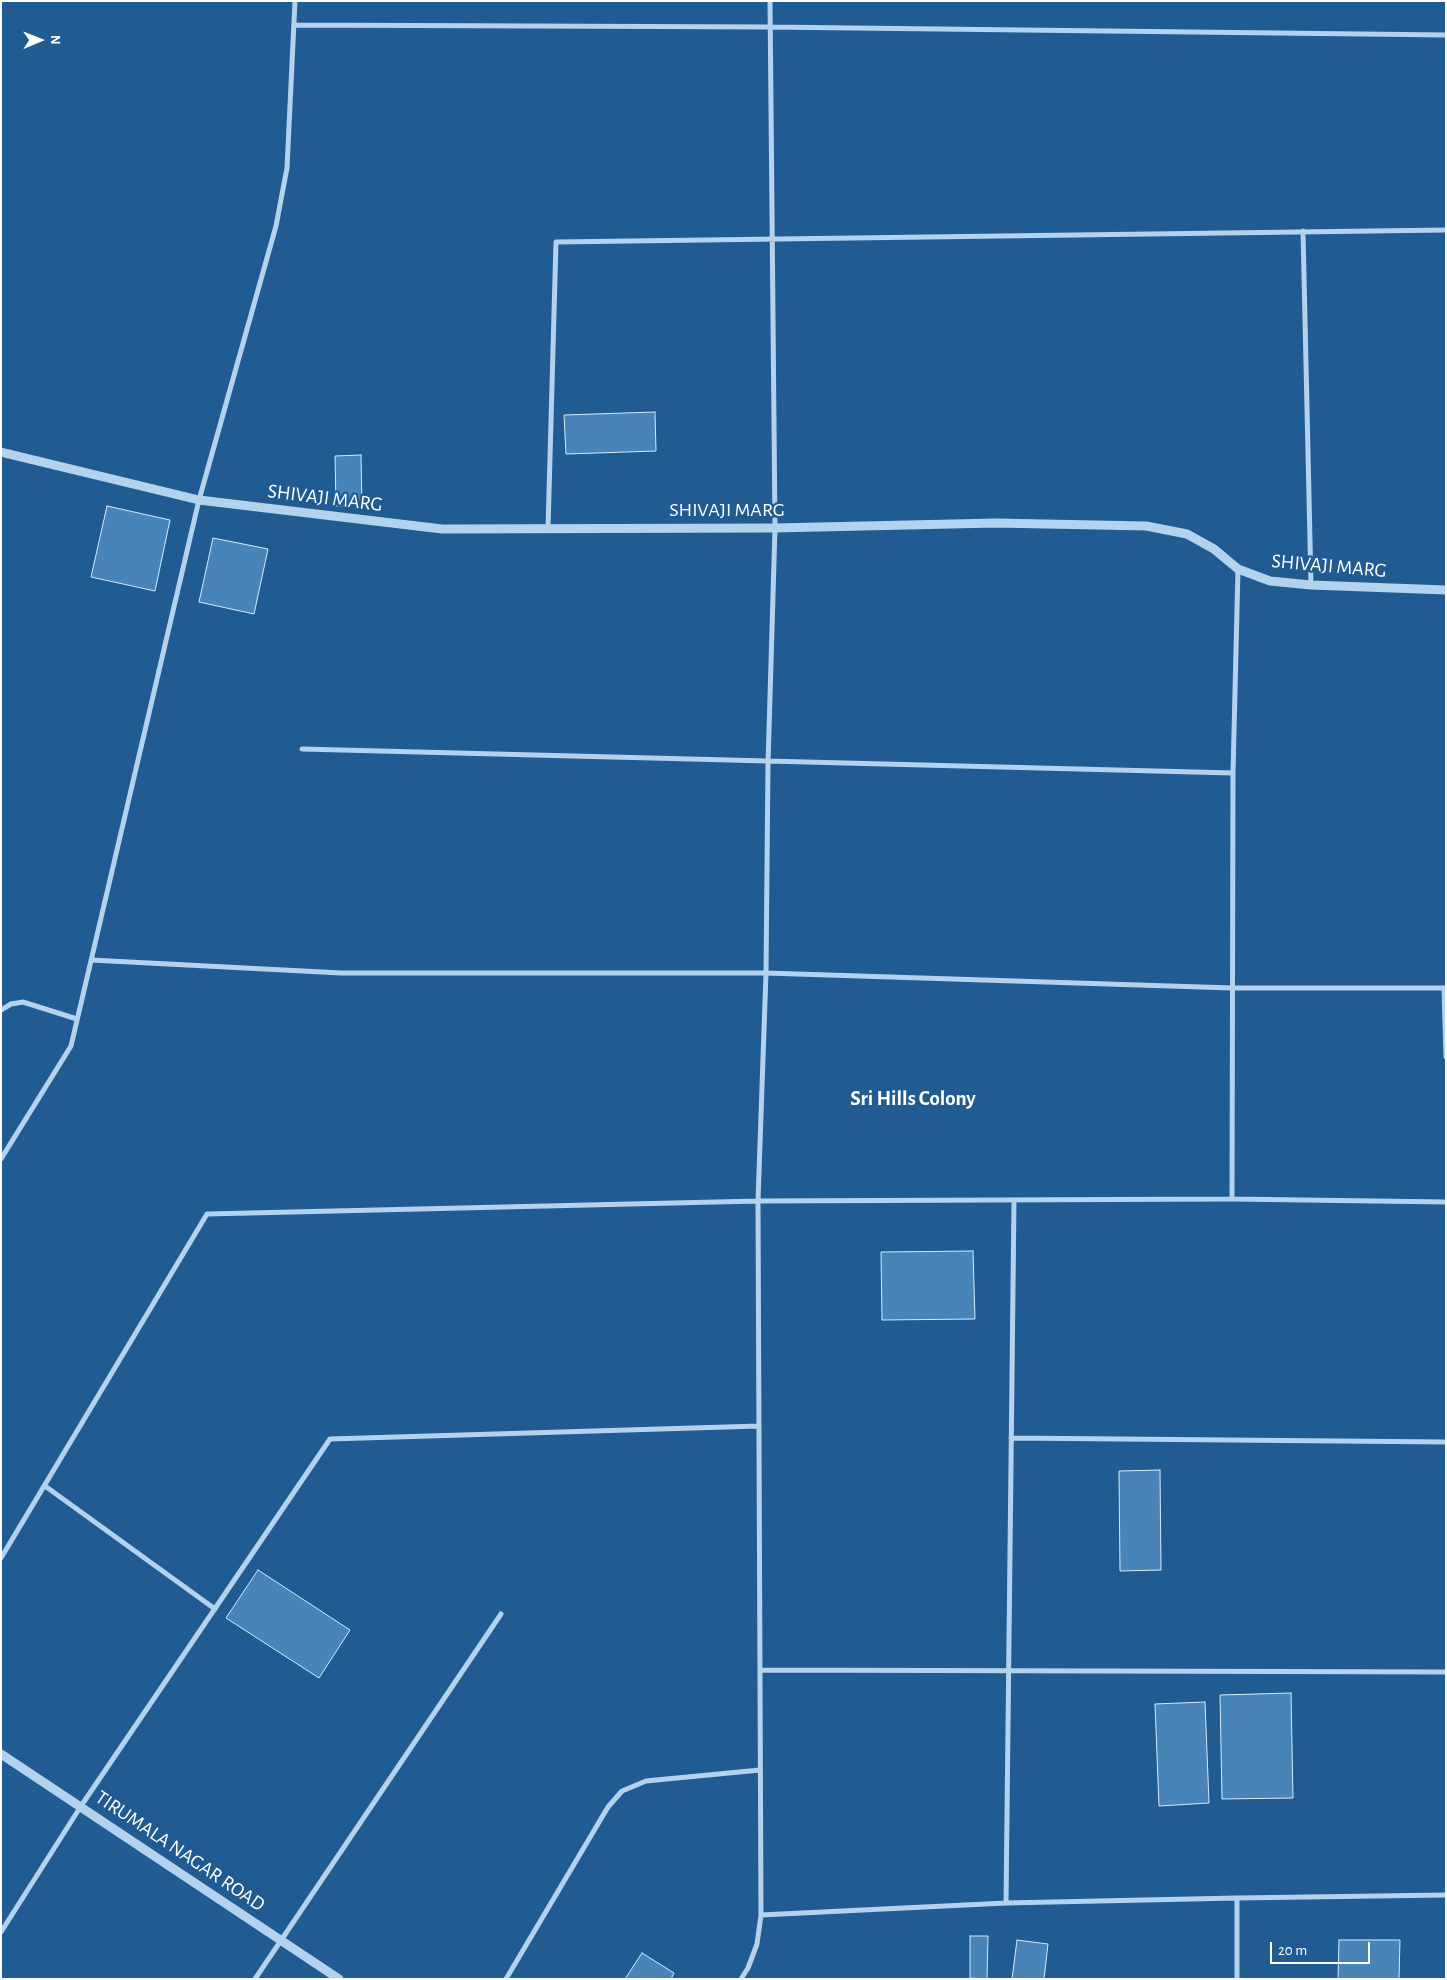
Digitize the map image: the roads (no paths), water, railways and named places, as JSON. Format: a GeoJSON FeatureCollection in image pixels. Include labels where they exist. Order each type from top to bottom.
{"type":"FeatureCollection","features":[{"type":"Feature","properties":{"kind":"street"},"geometry":{"type":"LineString","coordinates":[[1,1159],[71,1046],[78,1019],[199,500],[276,226],[287,168],[295,1]]}},
{"type":"Feature","properties":{"kind":"street"},"geometry":{"type":"LineString","coordinates":[[741,1979],[748,1968],[757,1944],[761,1915],[758,1201],[766,973],[775,528],[770,1]]}},
{"type":"Feature","properties":{"kind":"street"},"geometry":{"type":"LineString","coordinates":[[294,25],[769,27],[1446,35]]}},
{"type":"Feature","properties":{"kind":"street"},"geometry":{"type":"LineString","coordinates":[[548,529],[556,242],[1446,230]]}},
{"type":"Feature","properties":{"kind":"street"},"geometry":{"type":"LineString","coordinates":[[1303,231],[1311,586]]}},
{"type":"Feature","properties":{"kind":"street","name":"SHIVAJI MARG"},"geometry":{"type":"LineString","coordinates":[[1,452],[199,500],[442,529],[775,528],[996,523],[1146,526],[1187,534],[1214,549],[1238,569],[1270,581],[1311,586],[1446,590]]}},
{"type":"Feature","properties":{"kind":"street"},"geometry":{"type":"LineString","coordinates":[[1232,1199],[1233,773],[1238,569]]}},
{"type":"Feature","properties":{"kind":"street"},"geometry":{"type":"LineString","coordinates":[[302,750],[769,760],[1233,773]]}},
{"type":"Feature","properties":{"kind":"street"},"geometry":{"type":"LineString","coordinates":[[91,960],[342,973],[766,973],[1232,988],[1445,988],[1446,1057]]}},
{"type":"Feature","properties":{"kind":"street"},"geometry":{"type":"LineString","coordinates":[[1,1010],[11,1004],[23,1002],[78,1019]]}},
{"type":"Feature","properties":{"kind":"street"},"geometry":{"type":"LineString","coordinates":[[1,1558],[207,1214],[758,1201],[1232,1199],[1446,1202]]}},
{"type":"Feature","properties":{"kind":"street"},"geometry":{"type":"LineString","coordinates":[[1006,1903],[1014,1201]]}},
{"type":"Feature","properties":{"kind":"street"},"geometry":{"type":"LineString","coordinates":[[1,1932],[81,1806],[330,1439],[759,1426]]}},
{"type":"Feature","properties":{"kind":"street"},"geometry":{"type":"LineString","coordinates":[[1011,1438],[1446,1442]]}},
{"type":"Feature","properties":{"kind":"street"},"geometry":{"type":"LineString","coordinates":[[45,1486],[215,1609]]}},
{"type":"Feature","properties":{"kind":"street"},"geometry":{"type":"LineString","coordinates":[[255,1979],[501,1614]]}},
{"type":"Feature","properties":{"kind":"street"},"geometry":{"type":"LineString","coordinates":[[760,1670],[1446,1672]]}},
{"type":"Feature","properties":{"kind":"street","name":"TIRUMALA NAGAR ROAD"},"geometry":{"type":"LineString","coordinates":[[1,1754],[339,1979]]}},
{"type":"Feature","properties":{"kind":"street"},"geometry":{"type":"LineString","coordinates":[[506,1979],[608,1807],[622,1791],[646,1781],[760,1770]]}},
{"type":"Feature","properties":{"kind":"street"},"geometry":{"type":"LineString","coordinates":[[761,1915],[1006,1903],[1446,1895]]}},
{"type":"Feature","properties":{"kind":"street"},"geometry":{"type":"LineString","coordinates":[[1237,1898],[1237,1979]]}},
{"type":"Feature","properties":{"kind":"district","name":"Sri Hills Colony"},"geometry":{"type":"Point","coordinates":[913,1099]}}]}
